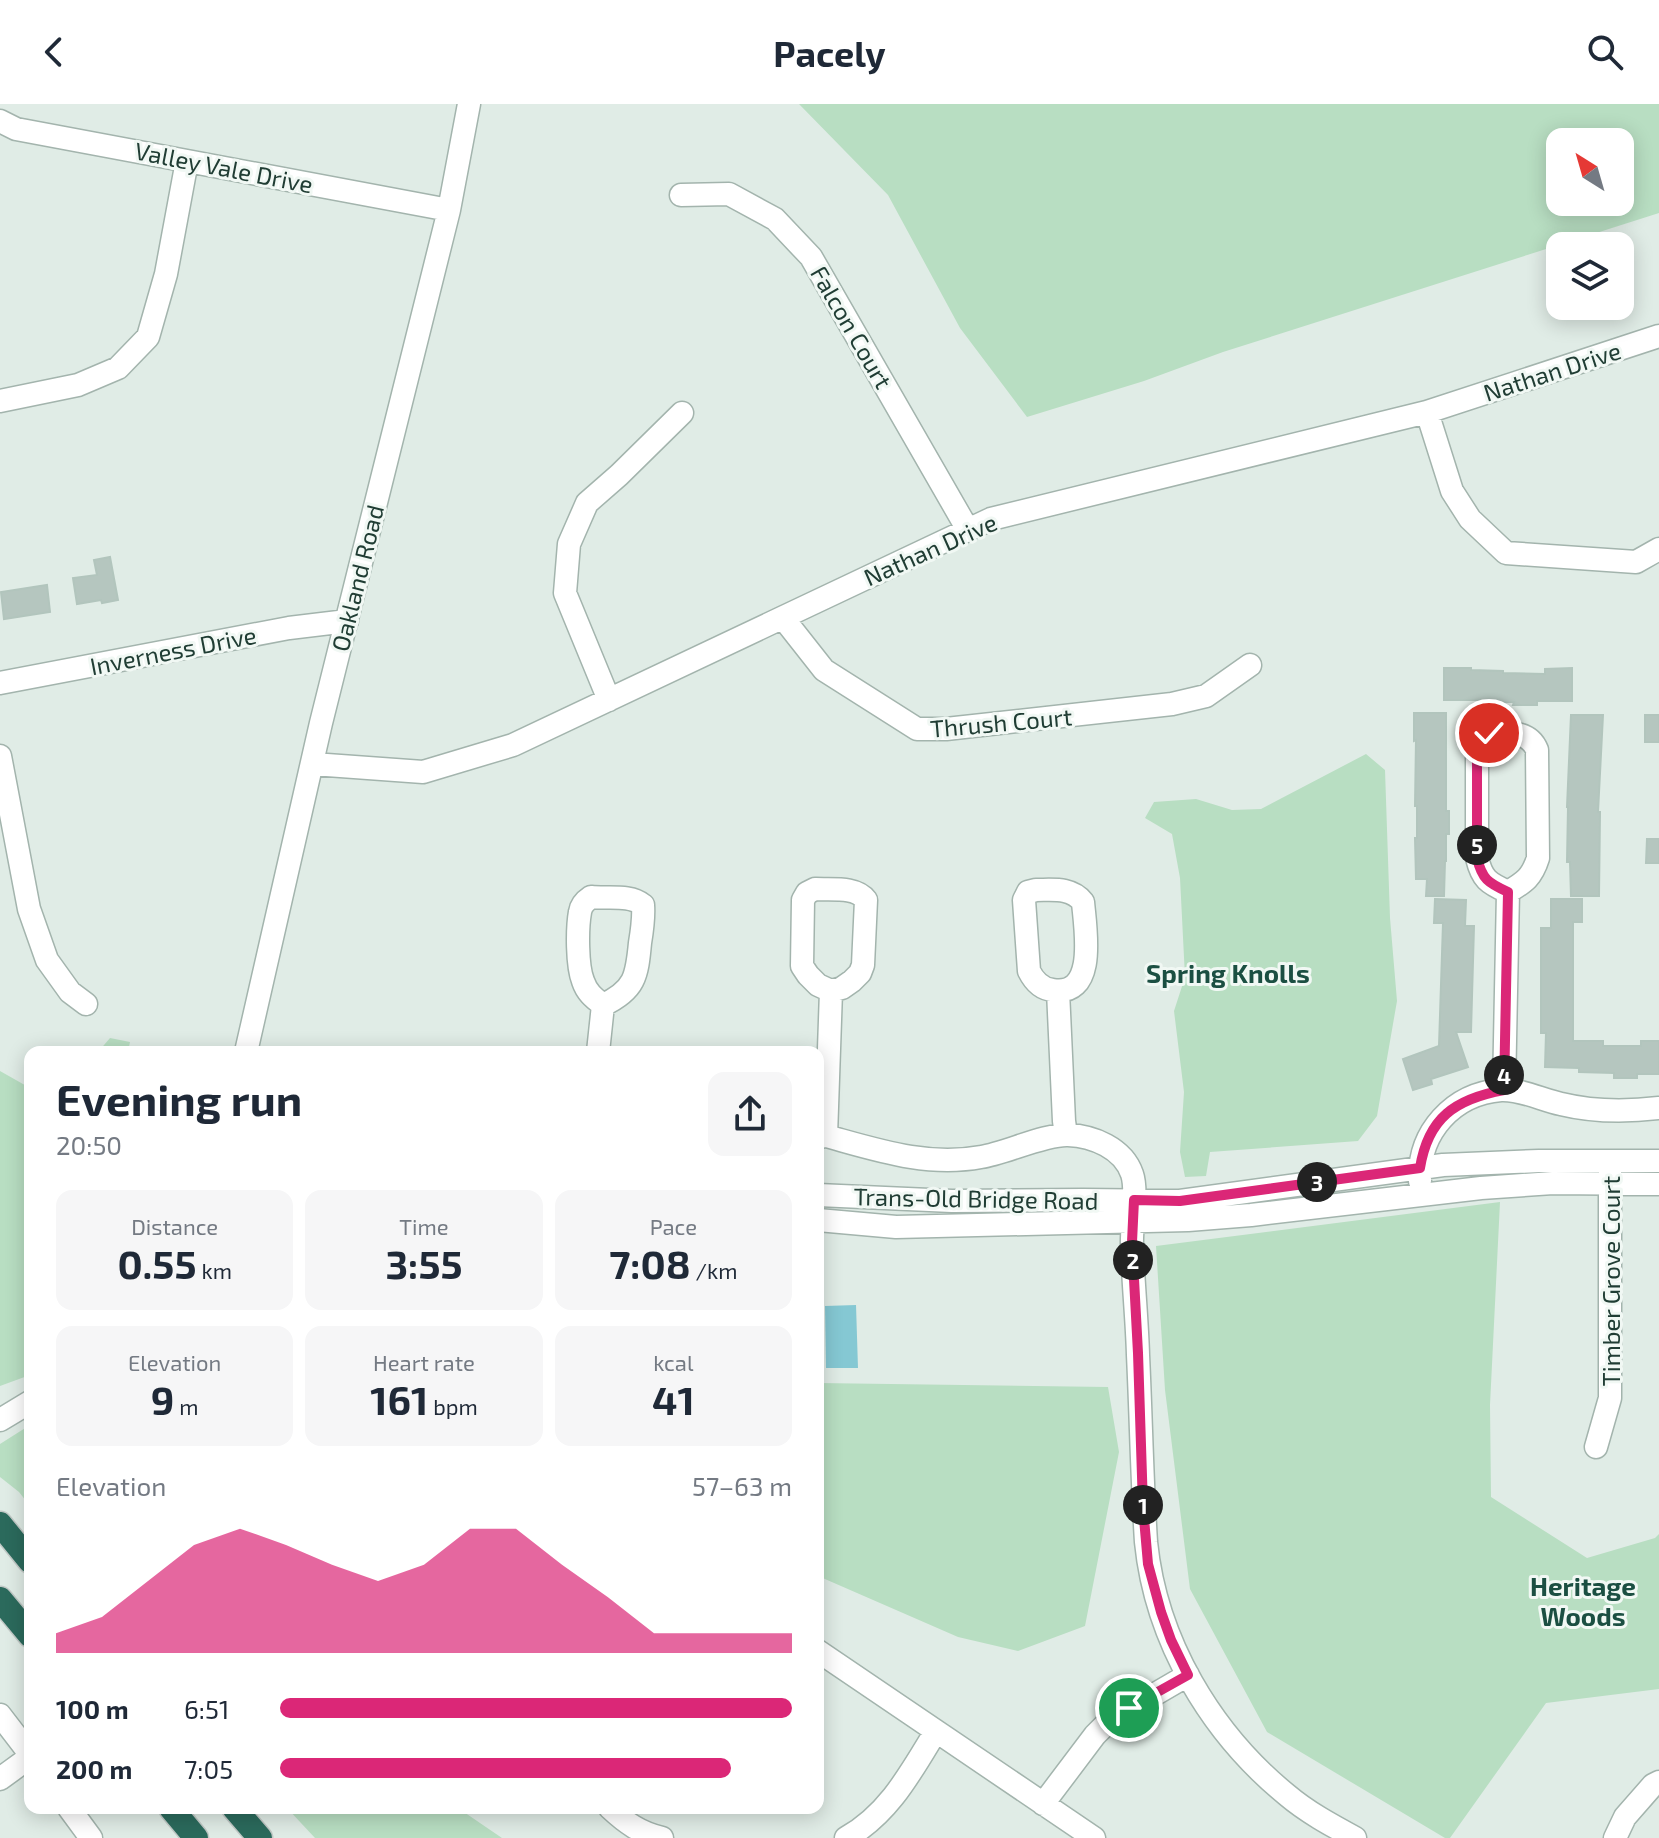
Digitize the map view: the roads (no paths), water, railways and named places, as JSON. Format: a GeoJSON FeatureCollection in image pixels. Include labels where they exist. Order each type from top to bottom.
{"type":"FeatureCollection","features":[{"type":"Feature","properties":{"kind":"highway"},"geometry":{"type":"LineString","coordinates":[[0,1524],[24,1554]]}},
{"type":"Feature","properties":{"kind":"highway"},"geometry":{"type":"LineString","coordinates":[[0,1599],[24,1628]]}},
{"type":"Feature","properties":{"kind":"highway"},"geometry":{"type":"LineString","coordinates":[[176,1814],[196,1838]]}},
{"type":"Feature","properties":{"kind":"highway"},"geometry":{"type":"LineString","coordinates":[[239,1814],[260,1838]]}},
{"type":"Feature","properties":{"kind":"street","name":"Oakland Road"},"geometry":{"type":"LineString","coordinates":[[247,1046],[321,723],[449,210],[469,104]]}},
{"type":"Feature","properties":{"kind":"street","name":"Valley Vale Drive"},"geometry":{"type":"LineString","coordinates":[[0,121],[16,129],[449,210]]}},
{"type":"Feature","properties":{"kind":"street"},"geometry":{"type":"LineString","coordinates":[[0,401],[78,385],[118,368],[148,337],[166,274],[187,161]]}},
{"type":"Feature","properties":{"kind":"street","name":"Falcon Court"},"geometry":{"type":"LineString","coordinates":[[681,195],[729,194],[775,219],[811,257],[968,530]]}},
{"type":"Feature","properties":{"kind":"street","name":"Nathan Drive"},"geometry":{"type":"LineString","coordinates":[[313,764],[423,772],[513,745],[991,519],[1427,412],[1659,336]]}},
{"type":"Feature","properties":{"kind":"street"},"geometry":{"type":"LineString","coordinates":[[1427,412],[1452,491],[1470,519],[1506,553],[1636,562],[1659,549]]}},
{"type":"Feature","properties":{"kind":"street"},"geometry":{"type":"LineString","coordinates":[[609,700],[565,593],[569,544],[587,503],[682,413]]}},
{"type":"Feature","properties":{"kind":"street","name":"Thrush Court"},"geometry":{"type":"LineString","coordinates":[[783,618],[824,670],[917,729],[946,729],[1172,704],[1206,696],[1250,665]]}},
{"type":"Feature","properties":{"kind":"street","name":"Inverness Drive"},"geometry":{"type":"LineString","coordinates":[[0,683],[289,628],[347,621]]}},
{"type":"Feature","properties":{"kind":"street"},"geometry":{"type":"LineString","coordinates":[[1489,733],[1528,737],[1537,750],[1538,858],[1534,873],[1508,892],[1481,875],[1477,858],[1477,741],[1489,733]]}},
{"type":"Feature","properties":{"kind":"street"},"geometry":{"type":"LineString","coordinates":[[0,756],[29,909],[47,960],[70,992],[86,1004]]}},
{"type":"Feature","properties":{"kind":"street"},"geometry":{"type":"LineString","coordinates":[[815,889],[854,891],[866,900],[860,973],[842,988],[831,991],[818,985],[802,966],[803,900],[807,893],[815,889]]}},
{"type":"Feature","properties":{"kind":"street"},"geometry":{"type":"LineString","coordinates":[[1067,890],[1078,895],[1083,902],[1086,963],[1081,977],[1070,987],[1058,991],[1045,989],[1033,980],[1029,971],[1024,900],[1028,892],[1067,890]]}},
{"type":"Feature","properties":{"kind":"street"},"geometry":{"type":"LineString","coordinates":[[1504,1090],[1508,892]]}},
{"type":"Feature","properties":{"kind":"street"},"geometry":{"type":"LineString","coordinates":[[591,897],[638,900],[643,905],[638,969],[632,983],[614,1000],[603,1005],[590,996],[578,963],[580,910],[591,897]]}},
{"type":"Feature","properties":{"kind":"street"},"geometry":{"type":"LineString","coordinates":[[824,1105],[831,991]]}},
{"type":"Feature","properties":{"kind":"street"},"geometry":{"type":"LineString","coordinates":[[1058,991],[1066,1135]]}},
{"type":"Feature","properties":{"kind":"street"},"geometry":{"type":"LineString","coordinates":[[599,1046],[603,1005]]}},
{"type":"Feature","properties":{"kind":"street"},"geometry":{"type":"LineString","coordinates":[[1421,1194],[1423,1148],[1436,1123],[1449,1111],[1482,1094],[1504,1090],[1587,1109],[1617,1112],[1659,1108]]}},
{"type":"Feature","properties":{"kind":"street"},"geometry":{"type":"LineString","coordinates":[[824,1137],[900,1156],[953,1161],[1000,1153],[1066,1135],[1095,1140],[1124,1160],[1133,1175],[1132,1242],[1143,1507],[1148,1564],[1161,1612],[1188,1675],[1230,1740],[1289,1797],[1355,1838]]}},
{"type":"Feature","properties":{"kind":"street","name":"Trans-Old Bridge Road"},"geometry":{"type":"LineString","coordinates":[[824,1195],[1133,1210],[1188,1220],[1553,1183],[1659,1161]]}},
{"type":"Feature","properties":{"kind":"street","name":"Trans-Old Bridge Road"},"geometry":{"type":"LineString","coordinates":[[824,1221],[896,1227],[1133,1210],[1443,1165],[1523,1162],[1610,1172],[1659,1184]]}},
{"type":"Feature","properties":{"kind":"street","name":"Timber Grove Court"},"geometry":{"type":"LineString","coordinates":[[1596,1447],[1610,1398],[1610,1172]]}},
{"type":"Feature","properties":{"kind":"street"},"geometry":{"type":"LineString","coordinates":[[0,1420],[24,1406]]}},
{"type":"Feature","properties":{"kind":"street"},"geometry":{"type":"LineString","coordinates":[[824,1655],[1094,1838]]}},
{"type":"Feature","properties":{"kind":"street"},"geometry":{"type":"LineString","coordinates":[[1043,1804],[1109,1721],[1188,1675]]}},
{"type":"Feature","properties":{"kind":"street"},"geometry":{"type":"LineString","coordinates":[[0,1715],[24,1747]]}},
{"type":"Feature","properties":{"kind":"street"},"geometry":{"type":"LineString","coordinates":[[846,1838],[861,1830],[884,1810],[936,1731]]}},
{"type":"Feature","properties":{"kind":"street"},"geometry":{"type":"LineString","coordinates":[[0,1779],[24,1760]]}},
{"type":"Feature","properties":{"kind":"street"},"geometry":{"type":"LineString","coordinates":[[1615,1838],[1625,1817],[1659,1782]]}},
{"type":"Feature","properties":{"kind":"street"},"geometry":{"type":"LineString","coordinates":[[73,1814],[91,1838]]}},
{"type":"Feature","properties":{"kind":"street"},"geometry":{"type":"LineString","coordinates":[[616,1814],[627,1824],[662,1838]]}},
{"type":"Feature","properties":{"kind":"water"},"geometry":{"type":"Polygon","coordinates":[[[856,1305],[858,1368],[826,1368],[825,1306],[856,1305]]]}},
{"type":"Feature","properties":{"kind":"district","name":"Spring Knolls"},"geometry":{"type":"Point","coordinates":[1228,972]}},
{"type":"Feature","properties":{"kind":"district","name":"Heritage Woods"},"geometry":{"type":"Point","coordinates":[1583,1600]}}]}
